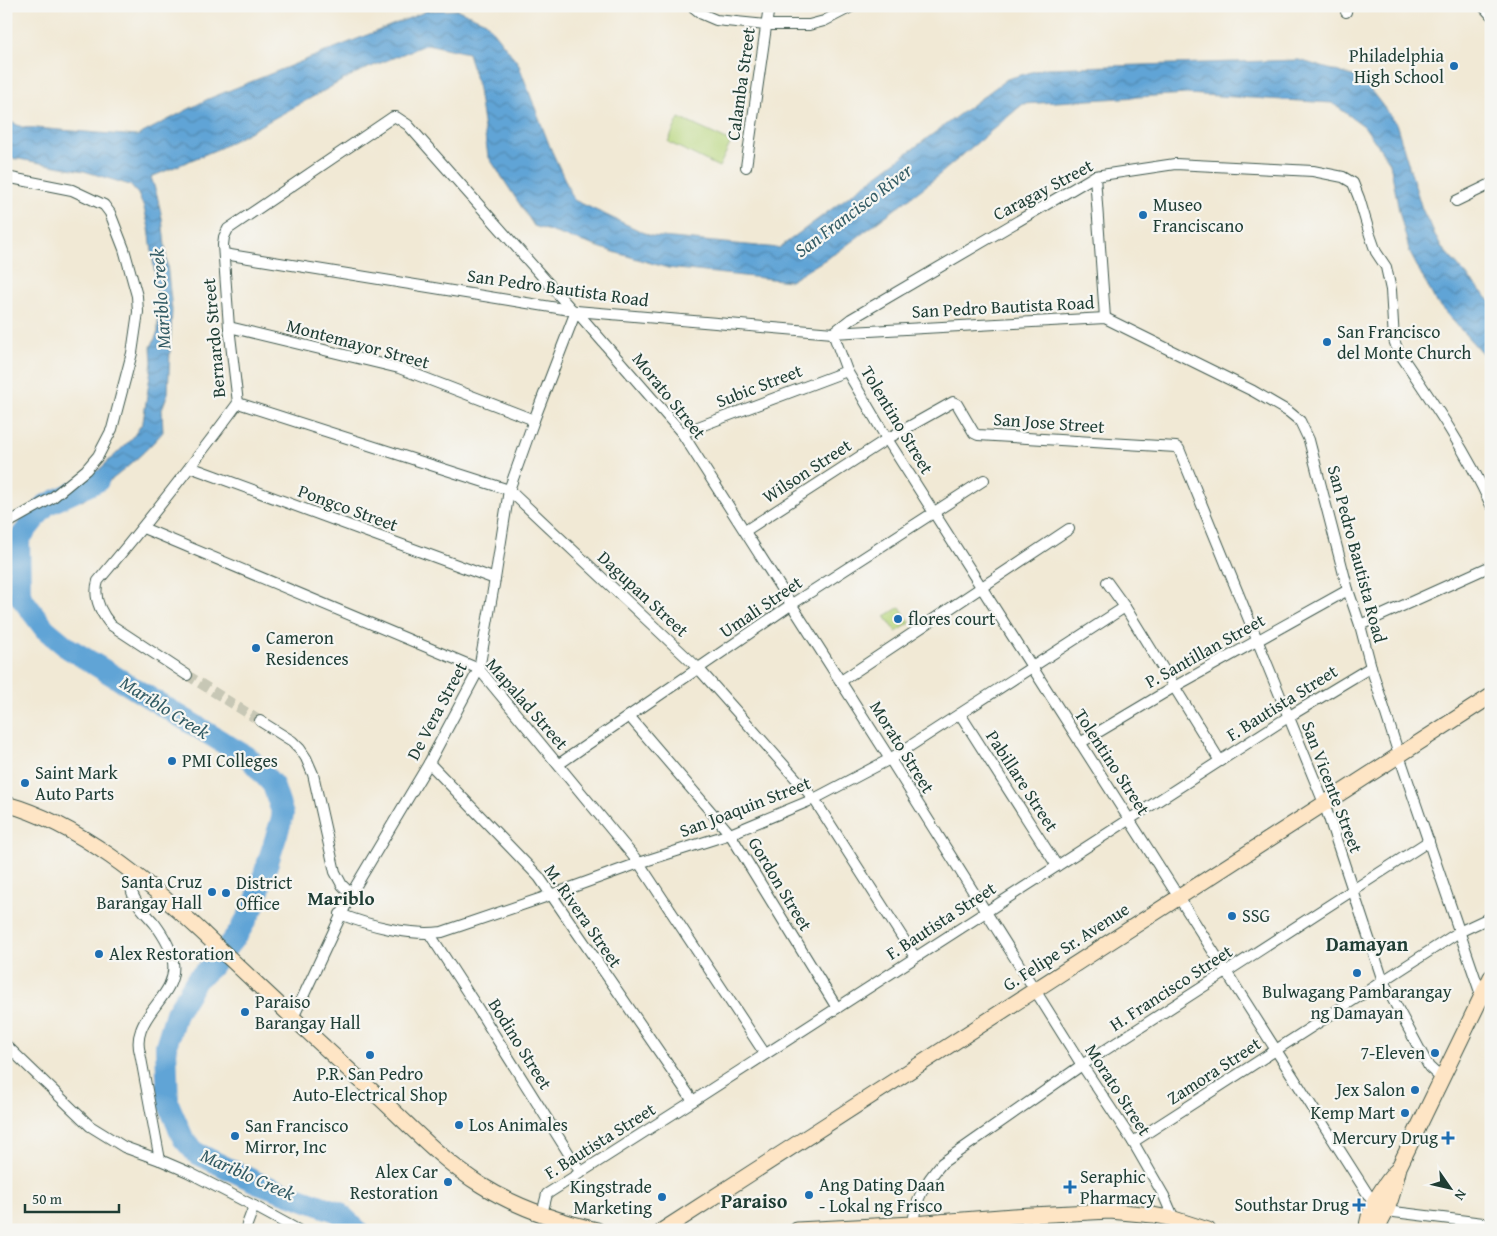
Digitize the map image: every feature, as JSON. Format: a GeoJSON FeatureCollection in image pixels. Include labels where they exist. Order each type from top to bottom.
{"type":"FeatureCollection","features":[{"type":"Feature","properties":{"kind":"main road","name":"G. Felipe Sr. Avenue"},"geometry":{"type":"LineString","coordinates":[[663,1230],[1491,696]]}},
{"type":"Feature","properties":{"kind":"main road"},"geometry":{"type":"LineString","coordinates":[[6,804],[41,817],[78,836],[112,857],[136,875],[171,904],[452,1165],[480,1185],[508,1201],[542,1214],[597,1230]]}},
{"type":"Feature","properties":{"kind":"main road"},"geometry":{"type":"LineString","coordinates":[[1376,1230],[1382,1189],[1399,1167],[1441,1078],[1486,998],[1491,977]]}},
{"type":"Feature","properties":{"kind":"main road"},"geometry":{"type":"LineString","coordinates":[[1368,1230],[1367,1220],[1380,1208]]}},
{"type":"Feature","properties":{"kind":"main road"},"geometry":{"type":"LineString","coordinates":[[797,1230],[913,1227],[1012,1216],[1110,1211],[1139,1213],[1175,1224],[1208,1230]]}},
{"type":"Feature","properties":{"kind":"street"},"geometry":{"type":"LineString","coordinates":[[692,6],[702,14],[716,20],[766,25],[810,25],[824,22],[853,6]]}},
{"type":"Feature","properties":{"kind":"street","name":"Calamba Street"},"geometry":{"type":"LineString","coordinates":[[746,167],[769,6]]}},
{"type":"Feature","properties":{"kind":"street"},"geometry":{"type":"LineString","coordinates":[[1483,6],[1491,15]]}},
{"type":"Feature","properties":{"kind":"street","name":"Bernardo Street"},"geometry":{"type":"LineString","coordinates":[[187,675],[111,625],[97,601],[96,587],[98,581],[143,528],[238,403],[228,326],[224,237],[228,229],[396,116]]}},
{"type":"Feature","properties":{"kind":"street","name":"Morato Street"},"geometry":{"type":"LineString","coordinates":[[396,116],[408,125],[682,433],[841,681],[1082,1065],[1133,1142],[1164,1196],[1175,1224]]}},
{"type":"Feature","properties":{"kind":"street","name":"Caragay Street"},"geometry":{"type":"LineString","coordinates":[[834,333],[851,319],[1095,176],[1175,164],[1313,171],[1342,177],[1353,183],[1376,252],[1386,267],[1391,290],[1394,340],[1398,351],[1445,420],[1478,476],[1491,505]]}},
{"type":"Feature","properties":{"kind":"street"},"geometry":{"type":"LineString","coordinates":[[1095,176],[1105,318]]}},
{"type":"Feature","properties":{"kind":"street"},"geometry":{"type":"LineString","coordinates":[[6,177],[72,190],[104,205],[110,213],[124,249],[137,296],[138,312],[132,353],[112,429],[98,456],[86,470],[52,498],[6,524]]}},
{"type":"Feature","properties":{"kind":"street"},"geometry":{"type":"LineString","coordinates":[[1456,201],[1491,184]]}},
{"type":"Feature","properties":{"kind":"street","name":"San Pedro Bautista Road"},"geometry":{"type":"LineString","coordinates":[[224,254],[574,310],[834,333],[1105,318],[1289,412],[1300,421],[1309,440],[1370,667],[1459,932],[1486,998]]}},
{"type":"Feature","properties":{"kind":"street","name":"De Vera Street"},"geometry":{"type":"LineString","coordinates":[[293,1018],[350,894],[429,763],[479,669],[509,490],[574,310]]}},
{"type":"Feature","properties":{"kind":"street","name":"Montemayor Street"},"geometry":{"type":"LineString","coordinates":[[228,326],[399,368],[534,420]]}},
{"type":"Feature","properties":{"kind":"street","name":"Tolentino Street"},"geometry":{"type":"LineString","coordinates":[[834,333],[847,371],[887,439],[1276,1050],[1380,1208]]}},
{"type":"Feature","properties":{"kind":"street","name":"Subic Street"},"geometry":{"type":"LineString","coordinates":[[682,433],[847,371]]}},
{"type":"Feature","properties":{"kind":"street","name":"San Jose Street"},"geometry":{"type":"LineString","coordinates":[[887,439],[953,402],[957,404],[974,432],[978,435],[1176,448]]}},
{"type":"Feature","properties":{"kind":"street","name":"Dagupan Street"},"geometry":{"type":"LineString","coordinates":[[238,403],[509,490],[698,668],[814,799],[915,957]]}},
{"type":"Feature","properties":{"kind":"street","name":"Wilson Street"},"geometry":{"type":"LineString","coordinates":[[744,530],[887,439]]}},
{"type":"Feature","properties":{"kind":"street","name":"San Vicente Street"},"geometry":{"type":"LineString","coordinates":[[1176,448],[1180,451],[1324,803],[1383,982],[1429,1067],[1441,1078]]}},
{"type":"Feature","properties":{"kind":"street","name":"Pongco Street"},"geometry":{"type":"LineString","coordinates":[[190,467],[495,579]]}},
{"type":"Feature","properties":{"kind":"street","name":"Umali Street"},"geometry":{"type":"LineString","coordinates":[[558,764],[792,604],[984,480]]}},
{"type":"Feature","properties":{"kind":"street","name":"Mapalad Street"},"geometry":{"type":"LineString","coordinates":[[143,528],[479,669],[640,863],[765,1054]]}},
{"type":"Feature","properties":{"kind":"street"},"geometry":{"type":"LineString","coordinates":[[841,681],[1069,529]]}},
{"type":"Feature","properties":{"kind":"street"},"geometry":{"type":"LineString","coordinates":[[1360,625],[1491,566]]}},
{"type":"Feature","properties":{"kind":"street"},"geometry":{"type":"LineString","coordinates":[[1107,582],[1124,606],[1220,761]]}},
{"type":"Feature","properties":{"kind":"street","name":"P. Santillan Street"},"geometry":{"type":"LineString","coordinates":[[1080,743],[1174,687],[1348,590]]}},
{"type":"Feature","properties":{"kind":"street","name":"San Joaquin Street"},"geometry":{"type":"LineString","coordinates":[[340,914],[352,919],[396,930],[415,933],[442,932],[640,863],[730,834],[814,799],[890,759],[1124,606]]}},
{"type":"Feature","properties":{"kind":"street","name":"F. Bautista Street"},"geometry":{"type":"LineString","coordinates":[[542,1214],[547,1194],[1288,717],[1370,667]]}},
{"type":"Feature","properties":{"kind":"street","name":"Pabillare Street"},"geometry":{"type":"LineString","coordinates":[[960,714],[1057,866]]}},
{"type":"Feature","properties":{"kind":"street","name":"Gordon Street"},"geometry":{"type":"LineString","coordinates":[[629,716],[730,834],[837,1008]]}},
{"type":"Feature","properties":{"kind":"street"},"geometry":{"type":"LineString","coordinates":[[260,721],[292,741],[306,758],[313,774],[335,872],[342,885],[350,894]]}},
{"type":"Feature","properties":{"kind":"street","name":"M. Rivera Street"},"geometry":{"type":"LineString","coordinates":[[429,763],[539,878],[693,1101]]}},
{"type":"Feature","properties":{"kind":"street","name":"H. Francisco Street"},"geometry":{"type":"LineString","coordinates":[[913,1227],[914,1209],[919,1196],[930,1177],[942,1163],[1082,1065],[1429,841]]}},
{"type":"Feature","properties":{"kind":"street"},"geometry":{"type":"LineString","coordinates":[[136,875],[131,882],[131,892],[164,937],[174,963],[171,982],[144,1023],[139,1038],[140,1054],[160,1160]]}},
{"type":"Feature","properties":{"kind":"street","name":"Zamora Street"},"geometry":{"type":"LineString","coordinates":[[1133,1142],[1459,932],[1491,917]]}},
{"type":"Feature","properties":{"kind":"street","name":"Bodino Street"},"geometry":{"type":"LineString","coordinates":[[429,933],[581,1172]]}},
{"type":"Feature","properties":{"kind":"street"},"geometry":{"type":"LineString","coordinates":[[6,1045],[90,1126],[124,1147],[160,1160],[298,1230]]}},
{"type":"Feature","properties":{"kind":"street"},"geometry":{"type":"LineString","coordinates":[[245,1230],[254,1206]]}},
{"type":"Feature","properties":{"kind":"street"},"geometry":{"type":"LineString","coordinates":[[1380,1208],[1491,1224]]}},
{"type":"Feature","properties":{"kind":"green space"},"geometry":{"type":"Polygon","coordinates":[[[679,118],[731,142],[719,167],[668,142],[679,118]]]}},
{"type":"Feature","properties":{"kind":"green space","name":"flores court"},"geometry":{"type":"Polygon","coordinates":[[[900,607],[910,623],[896,632],[885,616],[900,607]]]}},
{"type":"Feature","properties":{"kind":"water","name":"San Francisco River"},"geometry":{"type":"Polygon","coordinates":[[[458,10],[486,22],[518,63],[550,147],[574,200],[651,236],[779,248],[1007,79],[1046,68],[1299,60],[1362,79],[1396,123],[1422,209],[1441,247],[1491,302],[1491,363],[1436,302],[1410,253],[1399,211],[1390,163],[1364,126],[1332,103],[1187,94],[1023,104],[927,185],[839,251],[790,281],[668,268],[534,226],[488,156],[477,83],[468,53],[427,44],[356,73],[220,148],[151,177],[162,218],[172,310],[168,393],[162,409],[163,432],[125,469],[82,501],[68,493],[91,477],[115,455],[133,437],[143,422],[152,362],[151,347],[158,332],[158,299],[149,228],[138,194],[130,185],[84,171],[6,158],[6,120],[22,127],[137,136],[208,99],[427,11],[458,10]]]}},
{"type":"Feature","properties":{"kind":"waterway","name":"Mariblo Creek"},"geometry":{"type":"LineString","coordinates":[[98,481],[46,505],[19,539],[20,596],[45,629],[68,648],[250,759],[273,785],[283,815],[254,906],[239,932],[210,968],[197,979],[176,1013],[166,1046],[168,1103],[183,1138],[196,1153],[258,1183],[338,1212],[357,1230]]}},
{"type":"Feature","properties":{"kind":"tunnel"},"geometry":{"type":"LineString","coordinates":[[187,675],[260,721]]}},
{"type":"Feature","properties":{"kind":"place","name":"Philadelphia High School"},"geometry":{"type":"Point","coordinates":[1454,66]}},
{"type":"Feature","properties":{"kind":"place","name":"Museo Franciscano"},"geometry":{"type":"Point","coordinates":[1143,215]}},
{"type":"Feature","properties":{"kind":"place","name":"San Francisco del Monte Church"},"geometry":{"type":"Point","coordinates":[1327,342]}},
{"type":"Feature","properties":{"kind":"place","name":"flores court"},"geometry":{"type":"Point","coordinates":[898,619]}},
{"type":"Feature","properties":{"kind":"place","name":"Cameron Residences"},"geometry":{"type":"Point","coordinates":[256,648]}},
{"type":"Feature","properties":{"kind":"place","name":"PMI Colleges"},"geometry":{"type":"Point","coordinates":[172,761]}},
{"type":"Feature","properties":{"kind":"place","name":"Saint Mark Auto Parts"},"geometry":{"type":"Point","coordinates":[25,783]}},
{"type":"Feature","properties":{"kind":"place","name":"Santa Cruz Barangay Hall"},"geometry":{"type":"Point","coordinates":[212,892]}},
{"type":"Feature","properties":{"kind":"place","name":"District Office"},"geometry":{"type":"Point","coordinates":[226,893]}},
{"type":"Feature","properties":{"kind":"place","name":"SSG"},"geometry":{"type":"Point","coordinates":[1232,916]}},
{"type":"Feature","properties":{"kind":"place","name":"Alex Restoration"},"geometry":{"type":"Point","coordinates":[99,954]}},
{"type":"Feature","properties":{"kind":"place","name":"Bulwagang Pambarangay ng Damayan"},"geometry":{"type":"Point","coordinates":[1357,973]}},
{"type":"Feature","properties":{"kind":"place","name":"Paraiso Barangay Hall"},"geometry":{"type":"Point","coordinates":[245,1012]}},
{"type":"Feature","properties":{"kind":"place","name":"7-Eleven"},"geometry":{"type":"Point","coordinates":[1435,1053]}},
{"type":"Feature","properties":{"kind":"place","name":"P.R. San Pedro Auto-Electrical Shop"},"geometry":{"type":"Point","coordinates":[370,1055]}},
{"type":"Feature","properties":{"kind":"place","name":"Jex Salon"},"geometry":{"type":"Point","coordinates":[1415,1090]}},
{"type":"Feature","properties":{"kind":"place","name":"Kemp Mart"},"geometry":{"type":"Point","coordinates":[1405,1113]}},
{"type":"Feature","properties":{"kind":"place","name":"Los Animales"},"geometry":{"type":"Point","coordinates":[459,1125]}},
{"type":"Feature","properties":{"kind":"place","name":"San Francisco Mirror, Inc"},"geometry":{"type":"Point","coordinates":[235,1136]}},
{"type":"Feature","properties":{"kind":"place","name":"Mercury Drug"},"geometry":{"type":"Point","coordinates":[1448,1138]}},
{"type":"Feature","properties":{"kind":"place","name":"Alex Car Restoration"},"geometry":{"type":"Point","coordinates":[448,1182]}},
{"type":"Feature","properties":{"kind":"place","name":"Seraphic Pharmacy"},"geometry":{"type":"Point","coordinates":[1070,1187]}},
{"type":"Feature","properties":{"kind":"place","name":"Ang Dating Daan - Lokal ng Frisco"},"geometry":{"type":"Point","coordinates":[809,1195]}},
{"type":"Feature","properties":{"kind":"place","name":"Kingstrade Marketing"},"geometry":{"type":"Point","coordinates":[662,1197]}},
{"type":"Feature","properties":{"kind":"place","name":"Southstar Drug"},"geometry":{"type":"Point","coordinates":[1359,1205]}},
{"type":"Feature","properties":{"kind":"district","name":"Mariblo"},"geometry":{"type":"Point","coordinates":[341,898]}},
{"type":"Feature","properties":{"kind":"district","name":"Damayan"},"geometry":{"type":"Point","coordinates":[1367,944]}},
{"type":"Feature","properties":{"kind":"district","name":"Paraiso"},"geometry":{"type":"Point","coordinates":[754,1201]}}]}
